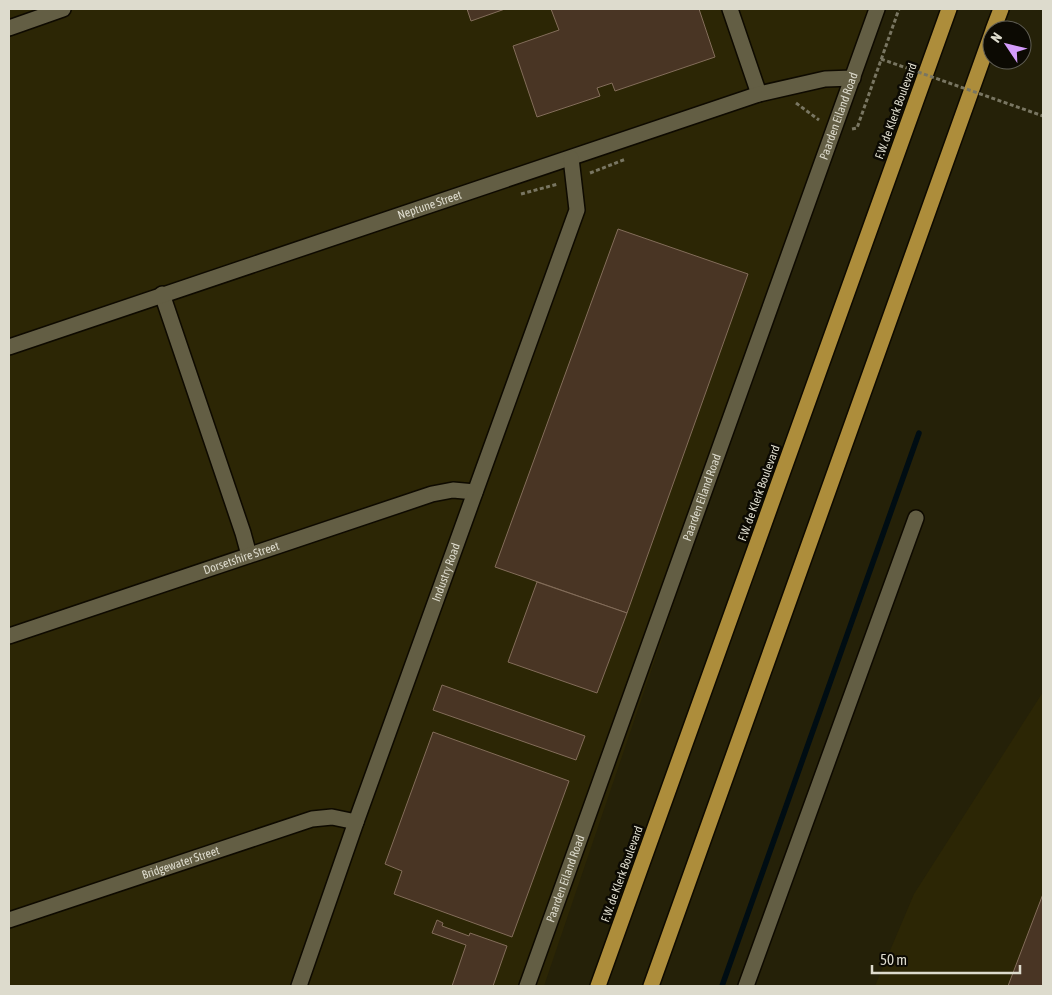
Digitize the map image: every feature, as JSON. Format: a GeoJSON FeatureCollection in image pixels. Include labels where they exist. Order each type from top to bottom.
{"type":"FeatureCollection","features":[{"type":"Feature","properties":{"kind":"highway","name":"F.W. de Klerk Boulevard"},"geometry":{"type":"LineString","coordinates":[[598,986],[949,9]]}},
{"type":"Feature","properties":{"kind":"highway"},"geometry":{"type":"LineString","coordinates":[[651,986],[982,59]]}},
{"type":"Feature","properties":{"kind":"street"},"geometry":{"type":"LineString","coordinates":[[9,28],[63,9]]}},
{"type":"Feature","properties":{"kind":"street"},"geometry":{"type":"LineString","coordinates":[[730,9],[759,94]]}},
{"type":"Feature","properties":{"kind":"street","name":"Paarden Eiland Road"},"geometry":{"type":"LineString","coordinates":[[527,986],[877,9]]}},
{"type":"Feature","properties":{"kind":"street","name":"Neptune Street"},"geometry":{"type":"LineString","coordinates":[[9,347],[759,94],[825,79],[853,78]]}},
{"type":"Feature","properties":{"kind":"street","name":"Industry Road"},"geometry":{"type":"LineString","coordinates":[[298,986],[578,210],[571,158]]}},
{"type":"Feature","properties":{"kind":"street"},"geometry":{"type":"LineString","coordinates":[[162,294],[249,555]]}},
{"type":"Feature","properties":{"kind":"street","name":"Dorsetshire Street"},"geometry":{"type":"LineString","coordinates":[[9,636],[432,494],[453,490],[475,492]]}},
{"type":"Feature","properties":{"kind":"street"},"geometry":{"type":"LineString","coordinates":[[746,986],[916,518]]}},
{"type":"Feature","properties":{"kind":"street","name":"Bridgewater Street"},"geometry":{"type":"LineString","coordinates":[[9,920],[312,818],[332,817],[356,822]]}},
{"type":"Feature","properties":{"kind":"path"},"geometry":{"type":"LineString","coordinates":[[860,120],[899,9]]}},
{"type":"Feature","properties":{"kind":"path"},"geometry":{"type":"LineString","coordinates":[[881,59],[1043,116]]}},
{"type":"Feature","properties":{"kind":"shaded area"},"geometry":{"type":"Polygon","coordinates":[[[9,9],[876,9],[544,986],[9,986],[9,9]]]}},
{"type":"Feature","properties":{"kind":"shaded area"},"geometry":{"type":"Polygon","coordinates":[[[1043,692],[1043,986],[875,986],[914,894],[1043,692]]]}},
{"type":"Feature","properties":{"kind":"building"},"geometry":{"type":"Polygon","coordinates":[[[467,9],[505,9],[471,21],[467,9]]]}},
{"type":"Feature","properties":{"kind":"building"},"geometry":{"type":"Polygon","coordinates":[[[551,9],[699,9],[715,57],[615,91],[612,83],[597,88],[600,96],[537,117],[513,46],[559,30],[551,9]]]}},
{"type":"Feature","properties":{"kind":"building"},"geometry":{"type":"Polygon","coordinates":[[[618,229],[748,274],[627,613],[495,567],[618,229]]]}},
{"type":"Feature","properties":{"kind":"building"},"geometry":{"type":"Polygon","coordinates":[[[537,582],[627,613],[597,693],[508,662],[537,582]]]}},
{"type":"Feature","properties":{"kind":"building"},"geometry":{"type":"Polygon","coordinates":[[[442,685],[585,736],[576,760],[433,710],[442,685]]]}},
{"type":"Feature","properties":{"kind":"building"},"geometry":{"type":"Polygon","coordinates":[[[433,732],[569,781],[512,937],[394,894],[402,871],[385,864],[433,732]]]}},
{"type":"Feature","properties":{"kind":"building"},"geometry":{"type":"Polygon","coordinates":[[[1043,894],[1043,986],[1008,986],[1043,894]]]}},
{"type":"Feature","properties":{"kind":"building"},"geometry":{"type":"Polygon","coordinates":[[[437,920],[443,923],[442,926],[469,936],[470,933],[507,946],[493,986],[452,986],[466,945],[432,933],[437,920]]]}},
{"type":"Feature","properties":{"kind":"waterway"},"geometry":{"type":"LineString","coordinates":[[722,986],[919,433]]}}]}
